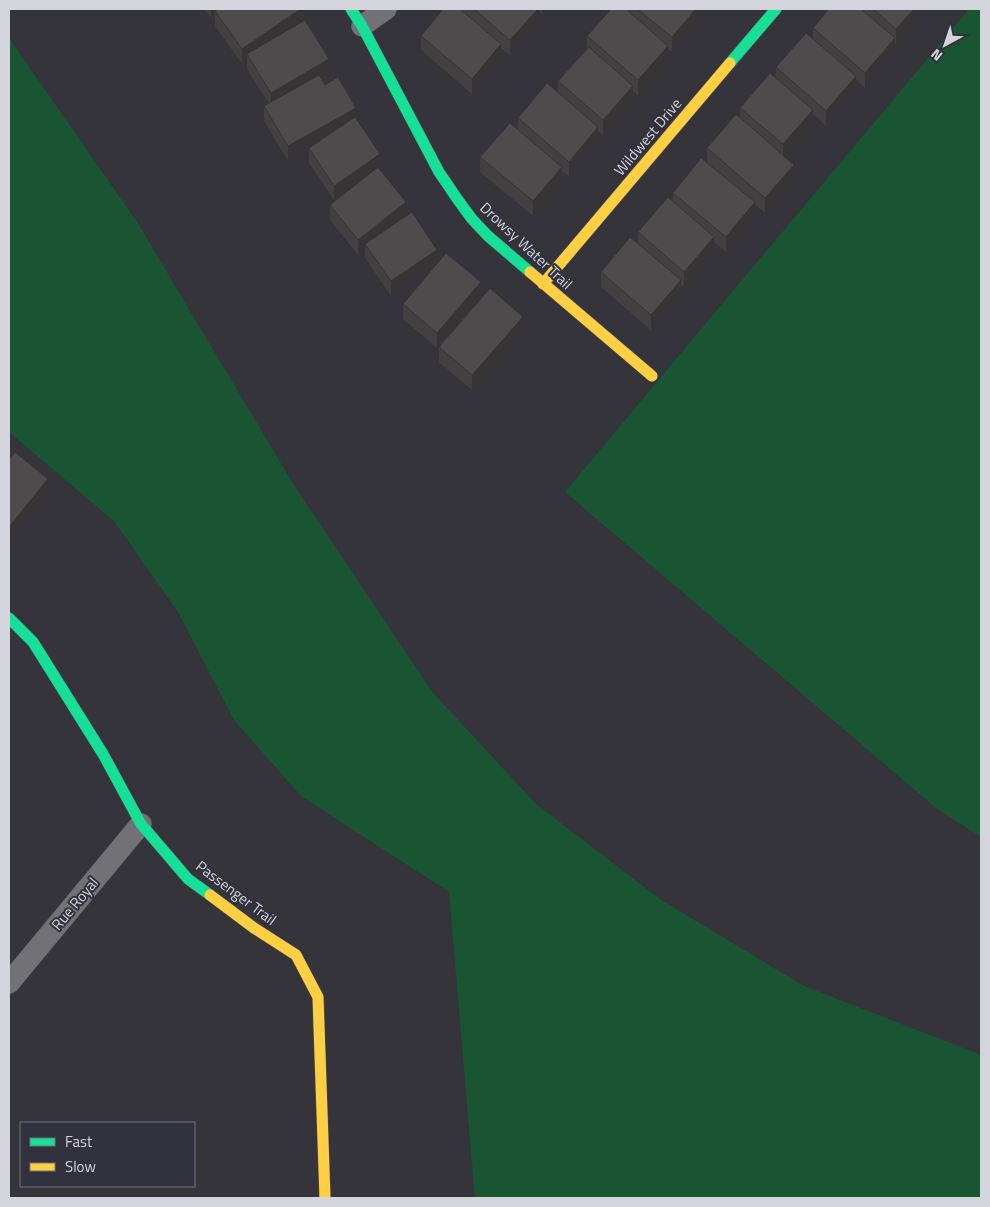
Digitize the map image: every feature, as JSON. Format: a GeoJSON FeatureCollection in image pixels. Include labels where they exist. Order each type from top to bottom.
{"type":"FeatureCollection","features":[{"type":"Feature","properties":{"kind":"street"},"geometry":{"type":"LineString","coordinates":[[356,17],[386,9]]}},
{"type":"Feature","properties":{"kind":"street","name":"Wildwest Drive"},"geometry":{"type":"LineString","coordinates":[[543,284],[776,9]]}},
{"type":"Feature","properties":{"kind":"street","name":"Drowsy Water Trail"},"geometry":{"type":"LineString","coordinates":[[356,17],[439,172],[472,219],[488,236],[543,284],[652,376]]}},
{"type":"Feature","properties":{"kind":"street","name":"Passenger Trail"},"geometry":{"type":"LineString","coordinates":[[9,618],[33,642],[102,754],[141,824],[188,879],[254,928],[296,955],[318,997],[325,1198]]}},
{"type":"Feature","properties":{"kind":"street","name":"Rue Royal"},"geometry":{"type":"LineString","coordinates":[[9,983],[141,824]]}},
{"type":"Feature","properties":{"kind":"green space"},"geometry":{"type":"Polygon","coordinates":[[[969,9],[981,9],[981,837],[936,808],[565,492],[969,9]]]}},
{"type":"Feature","properties":{"kind":"green space"},"geometry":{"type":"Polygon","coordinates":[[[9,38],[137,222],[295,487],[434,694],[536,804],[661,900],[804,986],[981,1055],[981,1198],[475,1198],[449,892],[301,796],[234,720],[178,612],[114,521],[9,432],[9,38]]]}},
{"type":"Feature","properties":{"kind":"building"},"geometry":{"type":"Polygon","coordinates":[[[219,9],[299,10],[242,49],[215,11],[219,9]]]}},
{"type":"Feature","properties":{"kind":"building"},"geometry":{"type":"Polygon","coordinates":[[[443,9],[460,9],[501,44],[472,79],[421,36],[443,9]]]}},
{"type":"Feature","properties":{"kind":"building"},"geometry":{"type":"Polygon","coordinates":[[[474,9],[538,9],[510,40],[474,9]]]}},
{"type":"Feature","properties":{"kind":"building"},"geometry":{"type":"Polygon","coordinates":[[[611,9],[626,9],[668,46],[638,80],[587,36],[611,9]]]}},
{"type":"Feature","properties":{"kind":"building"},"geometry":{"type":"Polygon","coordinates":[[[637,9],[696,9],[672,37],[637,9]]]}},
{"type":"Feature","properties":{"kind":"building"},"geometry":{"type":"Polygon","coordinates":[[[829,9],[861,9],[895,38],[865,73],[813,28],[829,9]]]}},
{"type":"Feature","properties":{"kind":"building"},"geometry":{"type":"Polygon","coordinates":[[[873,9],[914,9],[896,29],[873,9]]]}},
{"type":"Feature","properties":{"kind":"building"},"geometry":{"type":"Polygon","coordinates":[[[305,20],[329,59],[271,93],[247,54],[305,20]]]}},
{"type":"Feature","properties":{"kind":"building"},"geometry":{"type":"Polygon","coordinates":[[[806,33],[856,76],[826,111],[776,67],[806,33]]]}},
{"type":"Feature","properties":{"kind":"building"},"geometry":{"type":"Polygon","coordinates":[[[589,47],[633,86],[603,120],[558,81],[589,47]]]}},
{"type":"Feature","properties":{"kind":"building"},"geometry":{"type":"Polygon","coordinates":[[[770,73],[813,110],[783,144],[740,108],[770,73]]]}},
{"type":"Feature","properties":{"kind":"building"},"geometry":{"type":"Polygon","coordinates":[[[319,75],[325,85],[338,77],[356,108],[288,146],[264,106],[319,75]]]}},
{"type":"Feature","properties":{"kind":"building"},"geometry":{"type":"Polygon","coordinates":[[[547,83],[598,127],[569,162],[518,118],[547,83]]]}},
{"type":"Feature","properties":{"kind":"building"},"geometry":{"type":"Polygon","coordinates":[[[736,114],[794,165],[765,198],[707,148],[736,114]]]}},
{"type":"Feature","properties":{"kind":"building"},"geometry":{"type":"Polygon","coordinates":[[[355,117],[380,154],[334,186],[309,148],[355,117]]]}},
{"type":"Feature","properties":{"kind":"building"},"geometry":{"type":"Polygon","coordinates":[[[510,123],[562,167],[533,201],[480,157],[510,123]]]}},
{"type":"Feature","properties":{"kind":"building"},"geometry":{"type":"Polygon","coordinates":[[[701,158],[755,202],[726,237],[673,193],[701,158]]]}},
{"type":"Feature","properties":{"kind":"building"},"geometry":{"type":"Polygon","coordinates":[[[378,167],[406,202],[358,240],[330,205],[378,167]]]}},
{"type":"Feature","properties":{"kind":"building"},"geometry":{"type":"Polygon","coordinates":[[[668,197],[714,237],[684,272],[638,232],[668,197]]]}},
{"type":"Feature","properties":{"kind":"building"},"geometry":{"type":"Polygon","coordinates":[[[412,212],[437,250],[391,281],[365,244],[412,212]]]}},
{"type":"Feature","properties":{"kind":"building"},"geometry":{"type":"Polygon","coordinates":[[[630,237],[681,280],[651,315],[601,272],[630,237]]]}},
{"type":"Feature","properties":{"kind":"building"},"geometry":{"type":"Polygon","coordinates":[[[446,253],[481,282],[437,333],[403,304],[446,253]]]}},
{"type":"Feature","properties":{"kind":"building"},"geometry":{"type":"Polygon","coordinates":[[[490,288],[523,317],[472,375],[439,347],[490,288]]]}},
{"type":"Feature","properties":{"kind":"building"},"geometry":{"type":"Polygon","coordinates":[[[15,452],[48,479],[9,527],[9,460],[15,452]]]}},
{"type":"Feature","properties":{"kind":"traffic: fast"},"geometry":{"type":"LineString","coordinates":[[351,9],[362,26],[439,172],[458,200],[488,236],[530,272]]}},
{"type":"Feature","properties":{"kind":"traffic: fast"},"geometry":{"type":"LineString","coordinates":[[730,63],[776,9]]}},
{"type":"Feature","properties":{"kind":"traffic: fast"},"geometry":{"type":"LineString","coordinates":[[9,618],[33,642],[103,754],[141,824],[188,879],[210,895]]}},
{"type":"Feature","properties":{"kind":"traffic: slow"},"geometry":{"type":"LineString","coordinates":[[543,284],[730,63]]}},
{"type":"Feature","properties":{"kind":"traffic: slow"},"geometry":{"type":"LineString","coordinates":[[530,272],[652,376]]}},
{"type":"Feature","properties":{"kind":"traffic: slow"},"geometry":{"type":"LineString","coordinates":[[210,895],[254,928],[296,955],[318,997],[325,1198]]}}]}
